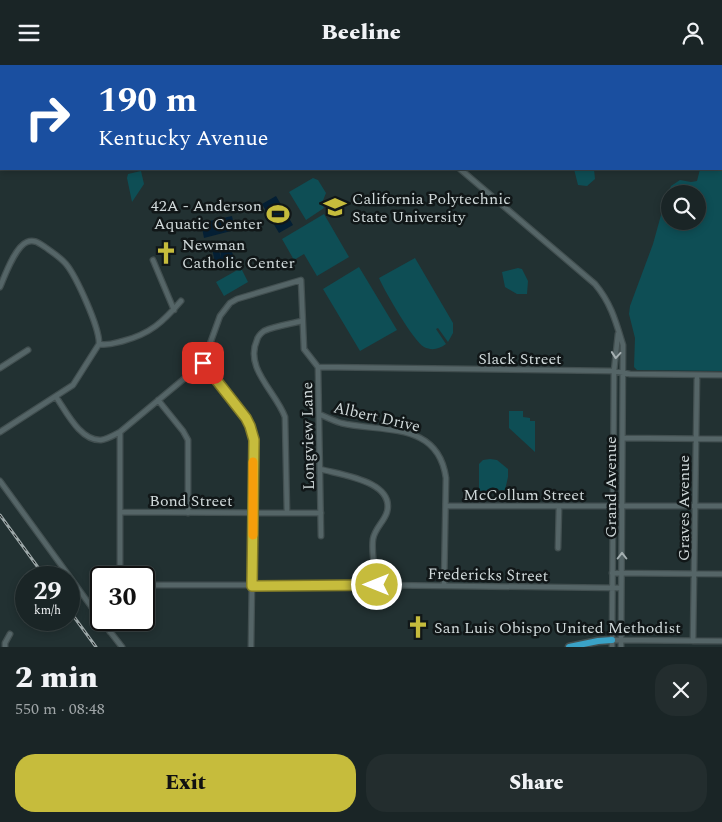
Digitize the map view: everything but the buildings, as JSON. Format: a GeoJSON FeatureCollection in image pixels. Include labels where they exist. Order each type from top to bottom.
{"type":"FeatureCollection","features":[{"type":"Feature","properties":{"kind":"highway"},"geometry":{"type":"LineString","coordinates":[[569,647],[598,641],[612,644]]}},
{"type":"Feature","properties":{"kind":"street","name":"Grand Avenue"},"geometry":{"type":"LineString","coordinates":[[461,170],[595,284],[610,305],[618,328],[623,345],[621,647]]}},
{"type":"Feature","properties":{"kind":"street"},"geometry":{"type":"LineString","coordinates":[[0,287],[9,264],[22,245],[29,241],[38,242],[68,266],[78,283],[98,332],[99,344],[73,385],[0,432]]}},
{"type":"Feature","properties":{"kind":"street"},"geometry":{"type":"LineString","coordinates":[[153,260],[174,309]]}},
{"type":"Feature","properties":{"kind":"street","name":"Longview Lane"},"geometry":{"type":"LineString","coordinates":[[203,363],[220,316],[230,303],[237,299],[301,280],[304,349],[318,367],[321,536]]}},
{"type":"Feature","properties":{"kind":"street"},"geometry":{"type":"LineString","coordinates":[[99,344],[106,346],[146,333],[161,324],[181,301]]}},
{"type":"Feature","properties":{"kind":"street"},"geometry":{"type":"LineString","coordinates":[[287,513],[285,417],[280,405],[256,368],[253,351],[258,337],[264,331],[302,321]]}},
{"type":"Feature","properties":{"kind":"street","name":"Grand Avenue"},"geometry":{"type":"LineString","coordinates":[[612,644],[614,371],[618,328]]}},
{"type":"Feature","properties":{"kind":"street"},"geometry":{"type":"LineString","coordinates":[[0,368],[28,350]]}},
{"type":"Feature","properties":{"kind":"street"},"geometry":{"type":"LineString","coordinates":[[56,397],[81,431],[87,436],[102,439],[120,432],[203,363],[250,426],[254,440],[251,647]]}},
{"type":"Feature","properties":{"kind":"street","name":"Slack Street"},"geometry":{"type":"LineString","coordinates":[[318,367],[614,371],[630,374],[722,375]]}},
{"type":"Feature","properties":{"kind":"street","name":"Graves Avenue"},"geometry":{"type":"LineString","coordinates":[[693,641],[697,375]]}},
{"type":"Feature","properties":{"kind":"street"},"geometry":{"type":"LineString","coordinates":[[158,400],[188,440],[188,513]]}},
{"type":"Feature","properties":{"kind":"street","name":"Albert Drive"},"geometry":{"type":"LineString","coordinates":[[319,414],[340,423],[407,433],[420,437],[431,444],[439,454],[444,465],[446,478],[444,586]]}},
{"type":"Feature","properties":{"kind":"street"},"geometry":{"type":"LineString","coordinates":[[120,432],[120,566]]}},
{"type":"Feature","properties":{"kind":"street"},"geometry":{"type":"LineString","coordinates":[[623,438],[722,439]]}},
{"type":"Feature","properties":{"kind":"street"},"geometry":{"type":"LineString","coordinates":[[320,469],[373,485],[384,494],[388,503],[387,511],[375,532],[373,544],[377,585]]}},
{"type":"Feature","properties":{"kind":"street"},"geometry":{"type":"LineString","coordinates":[[0,481],[90,605]]}},
{"type":"Feature","properties":{"kind":"street","name":"McCollum Street"},"geometry":{"type":"LineString","coordinates":[[446,507],[722,506]]}},
{"type":"Feature","properties":{"kind":"street"},"geometry":{"type":"LineString","coordinates":[[558,548],[559,507]]}},
{"type":"Feature","properties":{"kind":"street","name":"Bond Street"},"geometry":{"type":"LineString","coordinates":[[121,512],[321,513]]}},
{"type":"Feature","properties":{"kind":"street"},"geometry":{"type":"LineString","coordinates":[[612,573],[722,574]]}},
{"type":"Feature","properties":{"kind":"street","name":"Fredericks Street"},"geometry":{"type":"LineString","coordinates":[[155,585],[621,588]]}},
{"type":"Feature","properties":{"kind":"street"},"geometry":{"type":"LineString","coordinates":[[110,631],[122,647]]}},
{"type":"Feature","properties":{"kind":"street"},"geometry":{"type":"LineString","coordinates":[[5,647],[10,634]]}},
{"type":"Feature","properties":{"kind":"street"},"geometry":{"type":"LineString","coordinates":[[612,644],[621,640],[722,641]]}},
{"type":"Feature","properties":{"kind":"shaded area"},"geometry":{"type":"Polygon","coordinates":[[[574,170],[594,170],[595,179],[587,186],[578,185],[574,170]]]}},
{"type":"Feature","properties":{"kind":"shaded area"},"geometry":{"type":"Polygon","coordinates":[[[700,170],[722,170],[722,371],[637,370],[634,367],[635,338],[629,314],[630,306],[653,244],[661,215],[661,230],[706,230],[706,185],[672,185],[680,180],[697,181],[700,170]]]}},
{"type":"Feature","properties":{"kind":"shaded area"},"geometry":{"type":"Polygon","coordinates":[[[141,171],[144,184],[132,202],[127,178],[128,174],[141,171]]]}},
{"type":"Feature","properties":{"kind":"shaded area"},"geometry":{"type":"Polygon","coordinates":[[[313,178],[318,180],[326,193],[322,203],[324,208],[306,220],[289,192],[313,178]]]}},
{"type":"Feature","properties":{"kind":"shaded area","name":"42A - Anderson Aquatic Center"},"geometry":{"type":"Polygon","coordinates":[[[276,196],[293,225],[279,233],[262,204],[276,196]]]}},
{"type":"Feature","properties":{"kind":"shaded area"},"geometry":{"type":"Polygon","coordinates":[[[324,214],[349,257],[317,276],[304,254],[294,260],[282,239],[324,214]]]}},
{"type":"Feature","properties":{"kind":"shaded area"},"geometry":{"type":"Polygon","coordinates":[[[232,216],[235,230],[204,238],[201,223],[232,216]]]}},
{"type":"Feature","properties":{"kind":"shaded area"},"geometry":{"type":"Polygon","coordinates":[[[218,246],[221,258],[220,248],[228,249],[233,255],[234,262],[226,261],[229,265],[227,269],[223,268],[223,262],[215,263],[212,248],[218,246]]]}},
{"type":"Feature","properties":{"kind":"shaded area"},"geometry":{"type":"Polygon","coordinates":[[[415,258],[453,323],[453,333],[448,342],[438,328],[436,329],[446,344],[435,349],[424,347],[413,336],[379,278],[415,258]]]}},
{"type":"Feature","properties":{"kind":"shaded area"},"geometry":{"type":"Polygon","coordinates":[[[359,267],[397,330],[360,351],[323,289],[359,267]]]}},
{"type":"Feature","properties":{"kind":"shaded area"},"geometry":{"type":"Polygon","coordinates":[[[241,268],[248,282],[224,296],[216,282],[241,268]]]}},
{"type":"Feature","properties":{"kind":"shaded area"},"geometry":{"type":"Polygon","coordinates":[[[518,268],[522,269],[528,281],[527,294],[517,294],[505,287],[502,272],[518,268]]]}},
{"type":"Feature","properties":{"kind":"shaded area"},"geometry":{"type":"Polygon","coordinates":[[[509,411],[523,411],[523,417],[530,418],[530,421],[535,421],[535,452],[509,428],[509,411]]]}},
{"type":"Feature","properties":{"kind":"shaded area"},"geometry":{"type":"Polygon","coordinates":[[[483,460],[497,460],[508,469],[505,490],[479,491],[479,464],[483,460]]]}},
{"type":"Feature","properties":{"kind":"railway"},"geometry":{"type":"LineString","coordinates":[[0,515],[37,566]]}},
{"type":"Feature","properties":{"kind":"railway"},"geometry":{"type":"LineString","coordinates":[[80,625],[96,647]]}},
{"type":"Feature","properties":{"kind":"slow traffic"},"geometry":{"type":"LineString","coordinates":[[253,462],[253,535]]}},
{"type":"Feature","properties":{"kind":"place","name":"California Polytechnic State University"},"geometry":{"type":"Point","coordinates":[335,207]}},
{"type":"Feature","properties":{"kind":"place","name":"42A - Anderson Aquatic Center"},"geometry":{"type":"Point","coordinates":[278,214]}},
{"type":"Feature","properties":{"kind":"place","name":"Newman Catholic Center"},"geometry":{"type":"Point","coordinates":[166,253]}},
{"type":"Feature","properties":{"kind":"place","name":"San Luis Obispo United Methodist"},"geometry":{"type":"Point","coordinates":[418,627]}},
{"type":"Feature","properties":{"kind":"route"},"geometry":{"type":"LineString","coordinates":[[203,363],[246,418],[254,440],[252,586],[377,585]]}}]}
